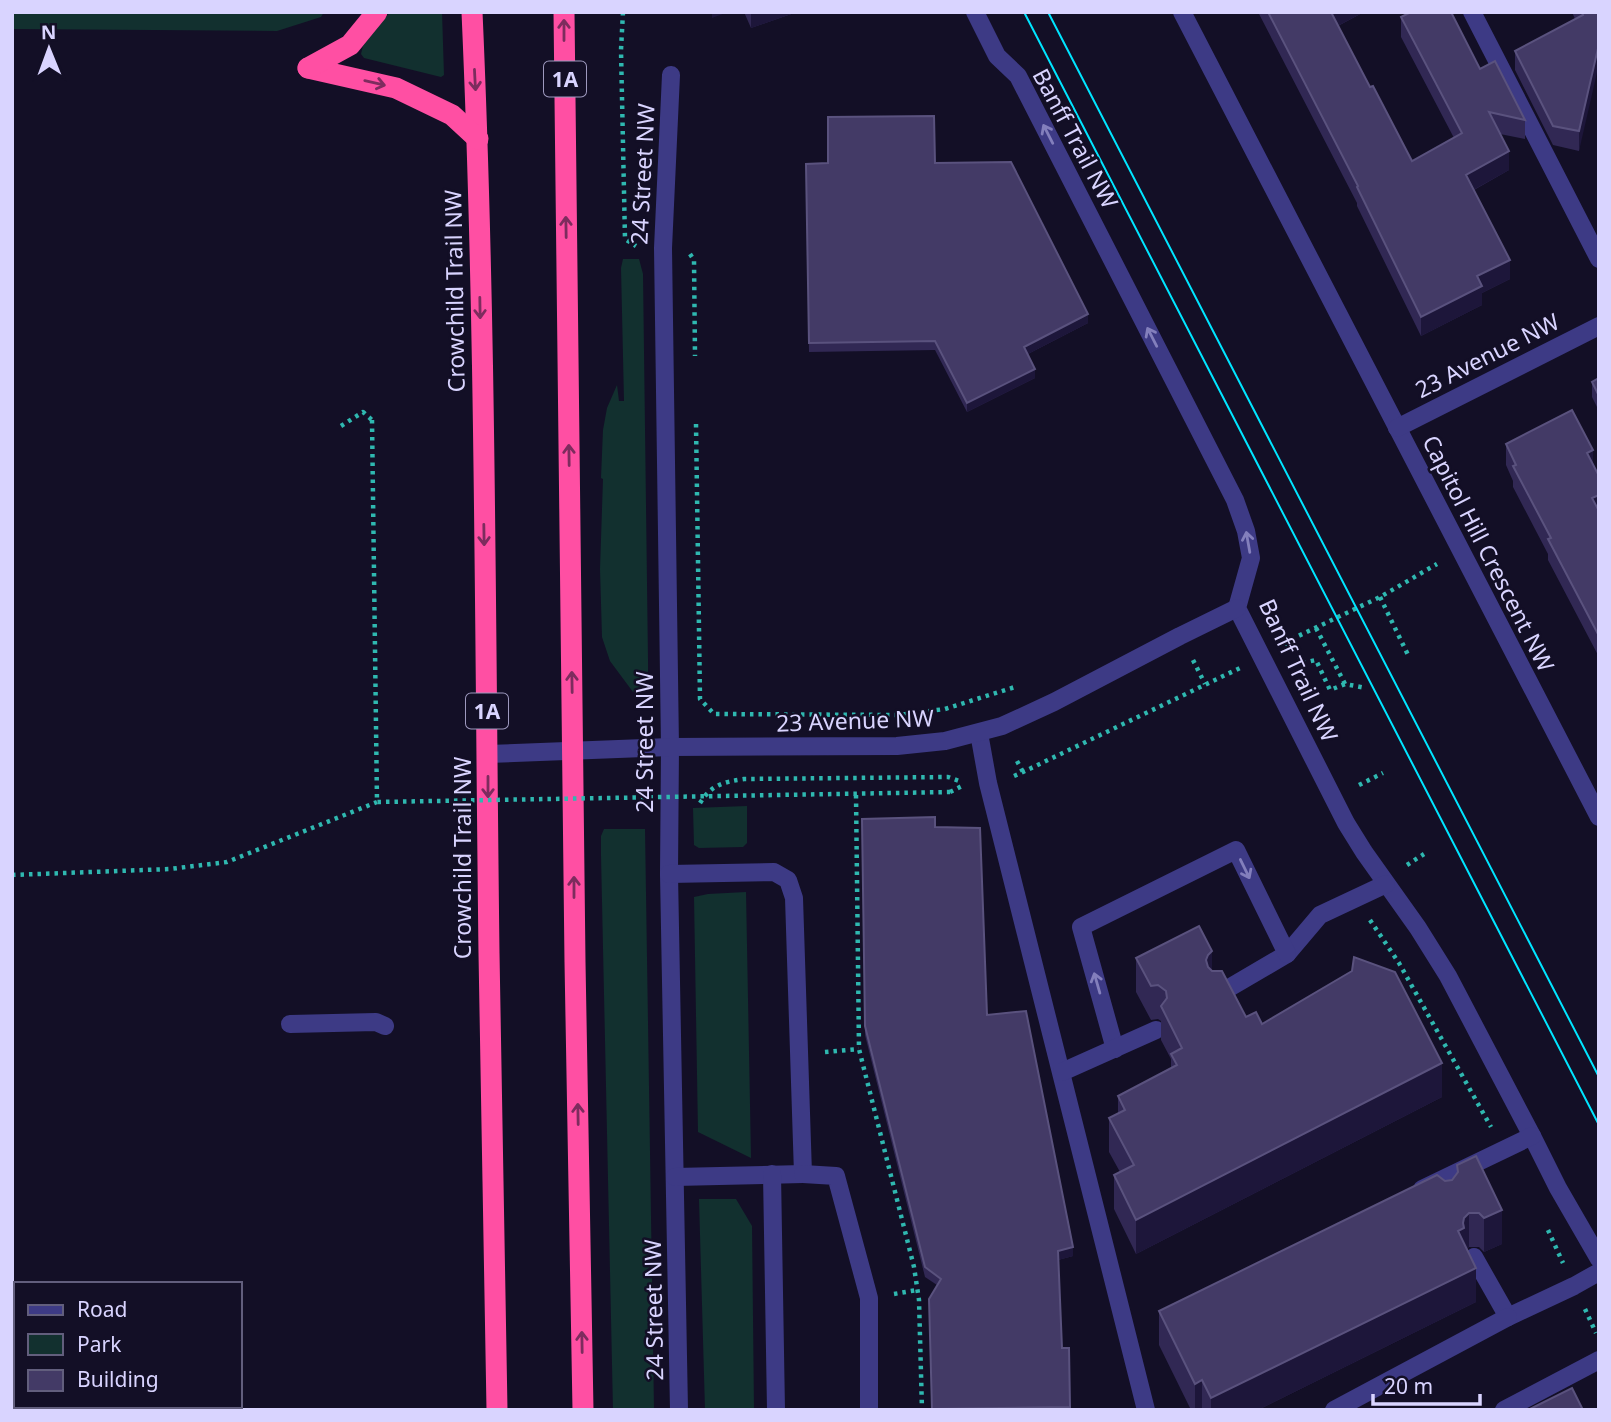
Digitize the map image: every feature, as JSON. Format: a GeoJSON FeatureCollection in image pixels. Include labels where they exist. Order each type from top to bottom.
{"type":"FeatureCollection","features":[{"type":"Feature","properties":{"kind":"highway"},"geometry":{"type":"LineString","coordinates":[[377,12],[350,45],[309,68],[396,88],[452,115],[478,139]]}},
{"type":"Feature","properties":{"kind":"highway","name":"Crowchild Trail NW"},"geometry":{"type":"LineString","coordinates":[[472,12],[478,139],[497,1410]]}},
{"type":"Feature","properties":{"kind":"highway","name":"1A"},"geometry":{"type":"LineString","coordinates":[[564,12],[583,1410]]}},
{"type":"Feature","properties":{"kind":"street","name":"Banff Trail NW"},"geometry":{"type":"LineString","coordinates":[[975,12],[997,56],[1018,76],[1235,500],[1246,531],[1251,558],[1237,608],[1346,823],[1448,976],[1558,1188],[1599,1259]]}},
{"type":"Feature","properties":{"kind":"street","name":"Capitol Hill Crescent NW"},"geometry":{"type":"LineString","coordinates":[[1182,12],[1599,817]]}},
{"type":"Feature","properties":{"kind":"street"},"geometry":{"type":"LineString","coordinates":[[1472,12],[1599,259]]}},
{"type":"Feature","properties":{"kind":"street","name":"24 Street NW"},"geometry":{"type":"LineString","coordinates":[[671,75],[663,248],[670,747],[669,874],[679,1410]]}},
{"type":"Feature","properties":{"kind":"street","name":"23 Avenue NW"},"geometry":{"type":"LineString","coordinates":[[1397,428],[1599,327]]}},
{"type":"Feature","properties":{"kind":"street","name":"23 Avenue NW"},"geometry":{"type":"LineString","coordinates":[[488,754],[670,747],[897,746],[945,741],[1002,726],[1237,608]]}},
{"type":"Feature","properties":{"kind":"street"},"geometry":{"type":"LineString","coordinates":[[979,733],[988,783],[1146,1410]]}},
{"type":"Feature","properties":{"kind":"street"},"geometry":{"type":"LineString","coordinates":[[1115,1049],[1081,926],[1236,850],[1287,954]]}},
{"type":"Feature","properties":{"kind":"street"},"geometry":{"type":"LineString","coordinates":[[669,874],[774,872],[788,880],[794,898],[803,1174]]}},
{"type":"Feature","properties":{"kind":"street"},"geometry":{"type":"LineString","coordinates":[[1217,995],[1287,954],[1320,915],[1386,884]]}},
{"type":"Feature","properties":{"kind":"street"},"geometry":{"type":"LineString","coordinates":[[290,1024],[376,1022],[385,1026]]}},
{"type":"Feature","properties":{"kind":"street"},"geometry":{"type":"LineString","coordinates":[[1062,1072],[1156,1030]]}},
{"type":"Feature","properties":{"kind":"street"},"geometry":{"type":"LineString","coordinates":[[1412,1194],[1440,1187],[1503,1149],[1532,1136]]}},
{"type":"Feature","properties":{"kind":"street"},"geometry":{"type":"LineString","coordinates":[[772,1174],[776,1410]]}},
{"type":"Feature","properties":{"kind":"street"},"geometry":{"type":"LineString","coordinates":[[675,1177],[772,1174],[835,1176],[869,1298],[869,1410]]}},
{"type":"Feature","properties":{"kind":"street"},"geometry":{"type":"LineString","coordinates":[[1474,1257],[1508,1317]]}},
{"type":"Feature","properties":{"kind":"street"},"geometry":{"type":"LineString","coordinates":[[1334,1410],[1508,1317],[1599,1272]]}},
{"type":"Feature","properties":{"kind":"street"},"geometry":{"type":"LineString","coordinates":[[1504,1410],[1599,1360]]}},
{"type":"Feature","properties":{"kind":"path"},"geometry":{"type":"LineString","coordinates":[[623,12],[621,50],[625,239],[639,248]]}},
{"type":"Feature","properties":{"kind":"path"},"geometry":{"type":"LineString","coordinates":[[341,426],[363,412],[372,420],[377,802]]}},
{"type":"Feature","properties":{"kind":"path"},"geometry":{"type":"LineString","coordinates":[[695,421],[701,699],[714,714],[899,715],[945,709],[1027,683]]}},
{"type":"Feature","properties":{"kind":"path"},"geometry":{"type":"LineString","coordinates":[[1280,649],[1292,639],[1380,597],[1460,552]]}},
{"type":"Feature","properties":{"kind":"path"},"geometry":{"type":"LineString","coordinates":[[1380,597],[1409,657]]}},
{"type":"Feature","properties":{"kind":"path"},"geometry":{"type":"LineString","coordinates":[[1316,628],[1345,684]]}},
{"type":"Feature","properties":{"kind":"path"},"geometry":{"type":"LineString","coordinates":[[1292,639],[1302,663],[1316,660],[1330,691],[1345,684],[1366,688]]}},
{"type":"Feature","properties":{"kind":"path"},"geometry":{"type":"LineString","coordinates":[[1188,651],[1205,684]]}},
{"type":"Feature","properties":{"kind":"path"},"geometry":{"type":"LineString","coordinates":[[988,783],[1024,772],[1241,668]]}},
{"type":"Feature","properties":{"kind":"path"},"geometry":{"type":"LineString","coordinates":[[1017,761],[1024,772]]}},
{"type":"Feature","properties":{"kind":"path"},"geometry":{"type":"LineString","coordinates":[[1359,785],[1383,773]]}},
{"type":"Feature","properties":{"kind":"path"},"geometry":{"type":"LineString","coordinates":[[12,875],[170,869],[227,862],[377,802],[856,794],[950,792],[966,784],[948,777],[744,779],[723,782],[707,791],[700,803]]}},
{"type":"Feature","properties":{"kind":"path"},"geometry":{"type":"LineString","coordinates":[[856,794],[859,1049],[914,1266],[919,1300],[922,1410]]}},
{"type":"Feature","properties":{"kind":"path"},"geometry":{"type":"LineString","coordinates":[[1407,864],[1424,854]]}},
{"type":"Feature","properties":{"kind":"path"},"geometry":{"type":"LineString","coordinates":[[1356,899],[1399,964],[1503,1149]]}},
{"type":"Feature","properties":{"kind":"path"},"geometry":{"type":"LineString","coordinates":[[1546,1227],[1599,1339]]}},
{"type":"Feature","properties":{"kind":"green space"},"geometry":{"type":"Polygon","coordinates":[[[12,12],[324,12],[321,17],[277,31],[12,29],[12,12]]]}},
{"type":"Feature","properties":{"kind":"green space"},"geometry":{"type":"Polygon","coordinates":[[[390,12],[442,12],[444,75],[441,77],[364,58],[361,54],[363,46],[390,12]]]}},
{"type":"Feature","properties":{"kind":"green space"},"geometry":{"type":"Polygon","coordinates":[[[623,259],[639,259],[643,274],[648,670],[643,688],[633,692],[610,661],[602,637],[600,569],[603,430],[607,408],[617,385],[619,401],[624,401],[623,259]]]}},
{"type":"Feature","properties":{"kind":"green space"},"geometry":{"type":"Polygon","coordinates":[[[747,806],[747,843],[743,847],[699,848],[694,845],[693,808],[747,806]]]}},
{"type":"Feature","properties":{"kind":"green space"},"geometry":{"type":"Polygon","coordinates":[[[604,829],[645,829],[654,1410],[613,1410],[601,855],[601,836],[604,829]]]}},
{"type":"Feature","properties":{"kind":"green space"},"geometry":{"type":"Polygon","coordinates":[[[746,892],[751,1158],[698,1132],[694,897],[746,892]]]}},
{"type":"Feature","properties":{"kind":"green space"},"geometry":{"type":"Polygon","coordinates":[[[699,1199],[736,1199],[752,1226],[754,1410],[705,1410],[699,1199]]]}},
{"type":"Feature","properties":{"kind":"building"},"geometry":{"type":"Polygon","coordinates":[[[1268,12],[1331,12],[1412,161],[1462,133],[1401,17],[1411,12],[1451,12],[1480,69],[1495,61],[1525,120],[1489,112],[1509,151],[1466,175],[1510,260],[1477,276],[1482,286],[1421,317],[1358,186],[1268,12]]]}},
{"type":"Feature","properties":{"kind":"building"},"geometry":{"type":"Polygon","coordinates":[[[1582,12],[1599,12],[1599,44],[1579,131],[1553,126],[1515,51],[1583,15],[1582,12]]]}},
{"type":"Feature","properties":{"kind":"building"},"geometry":{"type":"Polygon","coordinates":[[[934,116],[935,163],[1011,162],[1088,314],[1024,347],[1035,369],[967,403],[935,341],[809,343],[806,164],[828,163],[828,117],[934,116]]]}},
{"type":"Feature","properties":{"kind":"building"},"geometry":{"type":"Polygon","coordinates":[[[1599,378],[1599,396],[1592,382],[1599,378]]]}},
{"type":"Feature","properties":{"kind":"building"},"geometry":{"type":"Polygon","coordinates":[[[1572,410],[1593,450],[1587,453],[1599,476],[1599,495],[1592,498],[1599,511],[1599,636],[1548,539],[1551,538],[1513,466],[1516,465],[1506,444],[1572,410]]]}},
{"type":"Feature","properties":{"kind":"building"},"geometry":{"type":"Polygon","coordinates":[[[935,817],[935,827],[980,828],[987,1015],[1026,1011],[1073,1247],[1058,1251],[1062,1348],[1069,1348],[1070,1407],[932,1409],[929,1299],[941,1279],[925,1267],[865,1026],[862,819],[935,817]]]}},
{"type":"Feature","properties":{"kind":"building"},"geometry":{"type":"Polygon","coordinates":[[[1199,926],[1212,951],[1206,960],[1208,967],[1212,971],[1222,971],[1246,1017],[1256,1012],[1262,1024],[1352,971],[1354,957],[1395,972],[1442,1063],[1136,1220],[1114,1175],[1134,1165],[1109,1118],[1125,1110],[1118,1096],[1177,1065],[1171,1054],[1182,1048],[1161,1006],[1167,998],[1166,991],[1158,985],[1151,986],[1136,958],[1199,926]]]}},
{"type":"Feature","properties":{"kind":"building"},"geometry":{"type":"Polygon","coordinates":[[[1476,1156],[1502,1210],[1484,1218],[1479,1213],[1469,1213],[1464,1218],[1464,1228],[1458,1231],[1476,1268],[1211,1398],[1202,1380],[1195,1384],[1159,1311],[1437,1175],[1445,1181],[1452,1180],[1458,1172],[1457,1165],[1476,1156]]]}},
{"type":"Feature","properties":{"kind":"building"},"geometry":{"type":"Polygon","coordinates":[[[1572,1388],[1583,1410],[1528,1410],[1572,1388]]]}},
{"type":"Feature","properties":{"kind":"tram line"},"geometry":{"type":"LineString","coordinates":[[1024,12],[1599,1125]]}},
{"type":"Feature","properties":{"kind":"tram line"},"geometry":{"type":"LineString","coordinates":[[1048,12],[1599,1077]]}}]}
